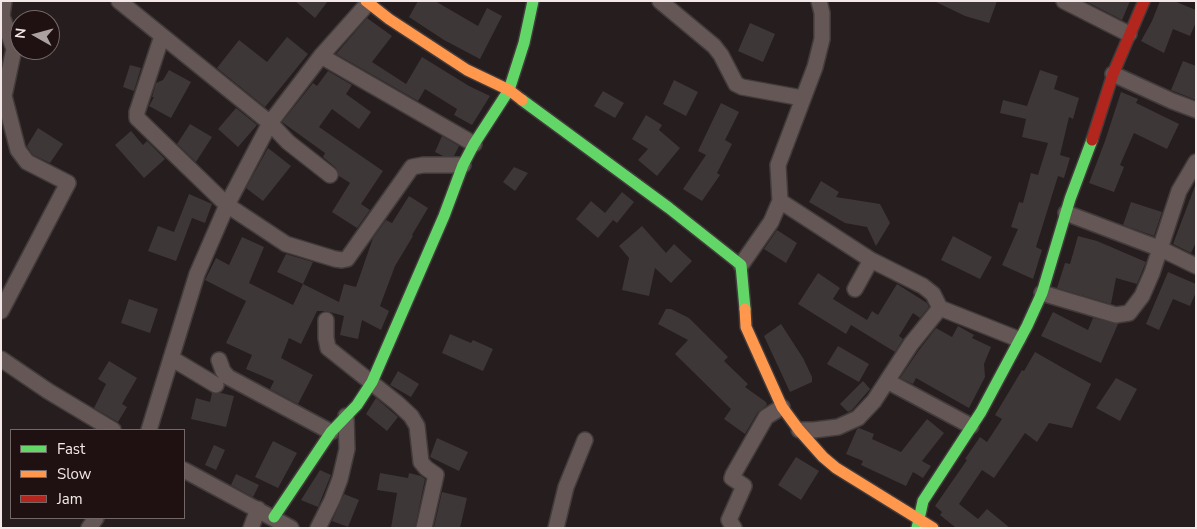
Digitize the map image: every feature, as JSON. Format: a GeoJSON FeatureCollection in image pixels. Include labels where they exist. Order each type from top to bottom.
{"type":"FeatureCollection","features":[{"type":"Feature","properties":{"kind":"street"},"geometry":{"type":"LineString","coordinates":[[1,311],[68,183],[27,162],[18,150],[4,96],[14,49],[2,16],[4,1]]}},
{"type":"Feature","properties":{"kind":"street"},"geometry":{"type":"LineString","coordinates":[[119,1],[268,127],[283,143],[288,142],[330,175]]}},
{"type":"Feature","properties":{"kind":"street"},"geometry":{"type":"LineString","coordinates":[[274,517],[331,432],[356,405],[372,382],[444,216],[463,165],[474,144],[509,90],[524,43],[533,1]]}},
{"type":"Feature","properties":{"kind":"street"},"geometry":{"type":"LineString","coordinates":[[660,1],[714,46],[721,55],[736,84],[742,87],[802,98]]}},
{"type":"Feature","properties":{"kind":"street"},"geometry":{"type":"LineString","coordinates":[[819,1],[822,13],[822,40],[815,67],[778,165],[780,200],[771,222],[741,265],[746,327],[782,407],[823,457],[836,468],[918,523],[933,528]]}},
{"type":"Feature","properties":{"kind":"street"},"geometry":{"type":"LineString","coordinates":[[1064,1],[1130,34]]}},
{"type":"Feature","properties":{"kind":"street"},"geometry":{"type":"LineString","coordinates":[[918,523],[923,501],[929,489],[981,412],[1018,339],[1027,326],[1042,293],[1066,213],[1113,74],[1144,1]]}},
{"type":"Feature","properties":{"kind":"street"},"geometry":{"type":"LineString","coordinates":[[149,429],[197,274],[227,205],[268,127],[321,56],[368,2],[467,70],[509,90],[669,208],[741,265]]}},
{"type":"Feature","properties":{"kind":"street"},"geometry":{"type":"LineString","coordinates":[[162,36],[137,112],[137,118],[227,205],[286,244],[345,260],[412,167],[423,165],[463,165]]}},
{"type":"Feature","properties":{"kind":"street"},"geometry":{"type":"LineString","coordinates":[[321,56],[474,144]]}},
{"type":"Feature","properties":{"kind":"street"},"geometry":{"type":"LineString","coordinates":[[1113,74],[1196,110]]}},
{"type":"Feature","properties":{"kind":"street"},"geometry":{"type":"LineString","coordinates":[[1042,293],[1116,315],[1129,313],[1142,296],[1161,249],[1179,190],[1196,162]]}},
{"type":"Feature","properties":{"kind":"street"},"geometry":{"type":"LineString","coordinates":[[780,200],[871,260],[924,286],[933,294],[940,308],[1018,339]]}},
{"type":"Feature","properties":{"kind":"street"},"geometry":{"type":"LineString","coordinates":[[1066,213],[1161,249],[1196,266]]}},
{"type":"Feature","properties":{"kind":"street"},"geometry":{"type":"LineString","coordinates":[[855,289],[871,260]]}},
{"type":"Feature","properties":{"kind":"street"},"geometry":{"type":"LineString","coordinates":[[799,430],[838,427],[858,418],[874,401],[911,344],[940,308]]}},
{"type":"Feature","properties":{"kind":"street"},"geometry":{"type":"LineString","coordinates":[[326,320],[326,343],[328,348],[398,403],[414,420],[419,431],[421,462],[436,475],[424,528]]}},
{"type":"Feature","properties":{"kind":"street"},"geometry":{"type":"LineString","coordinates":[[171,358],[212,382],[219,360],[223,371],[228,377],[331,432]]}},
{"type":"Feature","properties":{"kind":"street"},"geometry":{"type":"LineString","coordinates":[[1,359],[48,392],[111,429]]}},
{"type":"Feature","properties":{"kind":"street"},"geometry":{"type":"LineString","coordinates":[[888,381],[971,426]]}},
{"type":"Feature","properties":{"kind":"street"},"geometry":{"type":"LineString","coordinates":[[734,528],[729,520],[744,486],[732,478],[733,474],[766,417],[782,407]]}},
{"type":"Feature","properties":{"kind":"street"},"geometry":{"type":"LineString","coordinates":[[318,528],[332,500],[347,449],[346,416]]}},
{"type":"Feature","properties":{"kind":"street"},"geometry":{"type":"LineString","coordinates":[[556,528],[566,486],[584,440]]}},
{"type":"Feature","properties":{"kind":"street"},"geometry":{"type":"LineString","coordinates":[[185,471],[274,517],[291,528]]}},
{"type":"Feature","properties":{"kind":"street"},"geometry":{"type":"LineString","coordinates":[[251,528],[258,509]]}},
{"type":"Feature","properties":{"kind":"building"},"geometry":{"type":"Polygon","coordinates":[[[295,1],[328,1],[315,18],[295,1]]]}},
{"type":"Feature","properties":{"kind":"building"},"geometry":{"type":"Polygon","coordinates":[[[418,1],[435,1],[478,26],[487,8],[502,16],[480,59],[444,40],[409,17],[418,1]]]}},
{"type":"Feature","properties":{"kind":"building"},"geometry":{"type":"Polygon","coordinates":[[[934,1],[997,1],[989,23],[965,16],[934,1]]]}},
{"type":"Feature","properties":{"kind":"building"},"geometry":{"type":"Polygon","coordinates":[[[1085,1],[1130,1],[1122,20],[1085,1]]]}},
{"type":"Feature","properties":{"kind":"building"},"geometry":{"type":"Polygon","coordinates":[[[1160,1],[1174,1],[1196,10],[1196,22],[1190,36],[1173,29],[1164,53],[1141,41],[1160,1]]]}},
{"type":"Feature","properties":{"kind":"building"},"geometry":{"type":"Polygon","coordinates":[[[367,18],[392,36],[372,62],[406,84],[422,57],[469,86],[490,96],[472,125],[454,115],[457,109],[425,89],[418,101],[336,54],[367,18]]]}},
{"type":"Feature","properties":{"kind":"building"},"geometry":{"type":"Polygon","coordinates":[[[750,23],[775,34],[763,62],[738,51],[750,23]]]}},
{"type":"Feature","properties":{"kind":"building"},"geometry":{"type":"Polygon","coordinates":[[[287,37],[308,54],[265,107],[217,68],[239,40],[267,62],[287,37]]]}},
{"type":"Feature","properties":{"kind":"building"},"geometry":{"type":"Polygon","coordinates":[[[1183,61],[1196,66],[1196,100],[1171,90],[1183,61]]]}},
{"type":"Feature","properties":{"kind":"building"},"geometry":{"type":"Polygon","coordinates":[[[130,65],[141,68],[134,91],[123,87],[130,65]]]}},
{"type":"Feature","properties":{"kind":"building"},"geometry":{"type":"Polygon","coordinates":[[[169,70],[191,82],[171,118],[149,106],[154,97],[152,97],[156,83],[163,80],[169,70]]]}},
{"type":"Feature","properties":{"kind":"building"},"geometry":{"type":"Polygon","coordinates":[[[1040,70],[1058,76],[1054,89],[1079,98],[1073,119],[1069,117],[1060,155],[1070,158],[1064,178],[1058,176],[1036,247],[1042,250],[1033,279],[1002,265],[1018,229],[1011,227],[1019,202],[1023,203],[1031,173],[1038,175],[1048,143],[1022,137],[1026,119],[1000,113],[1003,100],[1027,106],[1040,70]]]}},
{"type":"Feature","properties":{"kind":"building"},"geometry":{"type":"Polygon","coordinates":[[[328,71],[352,85],[346,94],[371,112],[359,129],[332,109],[319,127],[383,171],[361,204],[370,210],[357,228],[332,212],[350,183],[339,176],[336,168],[323,157],[325,153],[282,122],[313,83],[317,86],[328,71]]]}},
{"type":"Feature","properties":{"kind":"building"},"geometry":{"type":"Polygon","coordinates":[[[674,80],[698,92],[686,116],[663,104],[674,80]]]}},
{"type":"Feature","properties":{"kind":"building"},"geometry":{"type":"Polygon","coordinates":[[[603,91],[624,103],[615,118],[594,106],[603,91]]]}},
{"type":"Feature","properties":{"kind":"building"},"geometry":{"type":"Polygon","coordinates":[[[1121,92],[1138,99],[1136,103],[1179,124],[1167,149],[1134,133],[1120,165],[1124,167],[1114,192],[1089,183],[1121,92]]]}},
{"type":"Feature","properties":{"kind":"building"},"geometry":{"type":"Polygon","coordinates":[[[721,103],[739,112],[725,140],[732,144],[717,173],[720,175],[702,201],[683,189],[706,155],[698,151],[721,103]]]}},
{"type":"Feature","properties":{"kind":"building"},"geometry":{"type":"Polygon","coordinates":[[[236,108],[257,125],[238,147],[218,129],[236,108]]]}},
{"type":"Feature","properties":{"kind":"building"},"geometry":{"type":"Polygon","coordinates":[[[646,115],[662,125],[659,130],[680,148],[657,176],[638,160],[648,149],[632,139],[646,115]]]}},
{"type":"Feature","properties":{"kind":"building"},"geometry":{"type":"Polygon","coordinates":[[[190,124],[212,137],[196,162],[177,144],[190,124]]]}},
{"type":"Feature","properties":{"kind":"building"},"geometry":{"type":"Polygon","coordinates":[[[38,128],[63,144],[50,163],[33,155],[27,146],[38,128]]]}},
{"type":"Feature","properties":{"kind":"building"},"geometry":{"type":"Polygon","coordinates":[[[131,131],[143,145],[147,141],[165,159],[144,178],[115,145],[131,131]]]}},
{"type":"Feature","properties":{"kind":"building"},"geometry":{"type":"Polygon","coordinates":[[[442,136],[459,146],[454,156],[443,156],[435,152],[442,136]]]}},
{"type":"Feature","properties":{"kind":"building"},"geometry":{"type":"Polygon","coordinates":[[[268,148],[291,166],[263,201],[246,188],[268,148]]]}},
{"type":"Feature","properties":{"kind":"building"},"geometry":{"type":"Polygon","coordinates":[[[514,167],[528,173],[515,191],[503,182],[514,167]]]}},
{"type":"Feature","properties":{"kind":"building"},"geometry":{"type":"Polygon","coordinates":[[[821,181],[839,192],[836,197],[880,204],[890,223],[876,246],[867,227],[845,223],[809,202],[821,181]]]}},
{"type":"Feature","properties":{"kind":"building"},"geometry":{"type":"Polygon","coordinates":[[[1195,186],[1196,242],[1191,253],[1173,244],[1195,186]]]}},
{"type":"Feature","properties":{"kind":"building"},"geometry":{"type":"Polygon","coordinates":[[[622,192],[634,202],[617,223],[613,220],[598,238],[576,219],[591,201],[605,213],[622,192]]]}},
{"type":"Feature","properties":{"kind":"building"},"geometry":{"type":"Polygon","coordinates":[[[189,194],[212,204],[205,223],[192,218],[176,261],[148,251],[158,226],[174,232],[189,194]]]}},
{"type":"Feature","properties":{"kind":"building"},"geometry":{"type":"Polygon","coordinates":[[[409,196],[428,208],[395,266],[380,306],[389,311],[381,330],[362,320],[358,339],[340,335],[344,316],[326,311],[317,311],[301,344],[289,338],[281,358],[313,375],[298,404],[270,389],[274,381],[246,369],[252,355],[226,343],[246,301],[205,280],[216,258],[229,265],[242,237],[264,247],[249,283],[293,305],[303,284],[339,302],[344,284],[356,287],[373,238],[386,220],[392,223],[409,196]]]}},
{"type":"Feature","properties":{"kind":"building"},"geometry":{"type":"Polygon","coordinates":[[[1131,202],[1162,212],[1154,236],[1123,225],[1131,202]]]}},
{"type":"Feature","properties":{"kind":"building"},"geometry":{"type":"Polygon","coordinates":[[[642,226],[666,253],[674,244],[692,261],[671,283],[655,268],[649,296],[622,290],[629,258],[619,246],[642,226]]]}},
{"type":"Feature","properties":{"kind":"building"},"geometry":{"type":"Polygon","coordinates":[[[777,230],[797,243],[786,263],[764,249],[777,230]]]}},
{"type":"Feature","properties":{"kind":"building"},"geometry":{"type":"Polygon","coordinates":[[[953,236],[992,257],[980,279],[941,260],[953,236]]]}},
{"type":"Feature","properties":{"kind":"building"},"geometry":{"type":"Polygon","coordinates":[[[1078,236],[1097,241],[1146,262],[1137,284],[1116,278],[1111,304],[1057,288],[1065,263],[1070,264],[1078,236]]]}},
{"type":"Feature","properties":{"kind":"building"},"geometry":{"type":"Polygon","coordinates":[[[286,254],[313,262],[303,284],[277,272],[286,254]]]}},
{"type":"Feature","properties":{"kind":"building"},"geometry":{"type":"Polygon","coordinates":[[[1168,272],[1196,284],[1196,292],[1190,306],[1173,299],[1159,330],[1146,324],[1168,272]]]}},
{"type":"Feature","properties":{"kind":"building"},"geometry":{"type":"Polygon","coordinates":[[[818,273],[840,288],[833,299],[867,320],[872,311],[878,315],[897,284],[927,303],[929,307],[920,318],[913,313],[899,336],[903,339],[895,352],[851,325],[846,334],[798,304],[818,273]]]}},
{"type":"Feature","properties":{"kind":"building"},"geometry":{"type":"Polygon","coordinates":[[[129,299],[158,309],[150,333],[121,323],[129,299]]]}},
{"type":"Feature","properties":{"kind":"building"},"geometry":{"type":"Polygon","coordinates":[[[666,309],[671,309],[689,318],[728,357],[724,361],[748,384],[745,387],[766,402],[767,405],[758,412],[745,434],[724,419],[731,409],[675,354],[688,340],[658,324],[666,309]]]}},
{"type":"Feature","properties":{"kind":"building"},"geometry":{"type":"Polygon","coordinates":[[[1053,312],[1088,330],[1093,318],[1118,324],[1101,363],[1041,336],[1053,312]]]}},
{"type":"Feature","properties":{"kind":"building"},"geometry":{"type":"Polygon","coordinates":[[[781,324],[803,358],[812,377],[812,382],[790,392],[764,336],[781,324]]]}},
{"type":"Feature","properties":{"kind":"building"},"geometry":{"type":"Polygon","coordinates":[[[958,326],[974,335],[972,338],[991,347],[984,364],[985,377],[969,408],[916,378],[913,384],[900,378],[936,328],[952,337],[958,326]]]}},
{"type":"Feature","properties":{"kind":"building"},"geometry":{"type":"Polygon","coordinates":[[[450,334],[471,343],[473,340],[493,349],[483,371],[442,353],[450,334]]]}},
{"type":"Feature","properties":{"kind":"building"},"geometry":{"type":"Polygon","coordinates":[[[838,346],[869,364],[859,382],[827,364],[838,346]]]}},
{"type":"Feature","properties":{"kind":"building"},"geometry":{"type":"Polygon","coordinates":[[[1035,352],[1091,384],[1072,428],[1049,423],[1037,442],[1025,433],[994,478],[982,470],[959,504],[978,519],[987,509],[1010,528],[956,528],[940,515],[942,512],[935,506],[967,460],[965,459],[980,437],[987,442],[1002,419],[995,415],[1035,352]]]}},
{"type":"Feature","properties":{"kind":"building"},"geometry":{"type":"Polygon","coordinates":[[[109,361],[137,378],[122,404],[127,407],[118,422],[94,408],[106,384],[98,379],[109,361]]]}},
{"type":"Feature","properties":{"kind":"building"},"geometry":{"type":"Polygon","coordinates":[[[398,371],[419,384],[411,397],[390,385],[398,371]]]}},
{"type":"Feature","properties":{"kind":"building"},"geometry":{"type":"Polygon","coordinates":[[[1116,378],[1137,389],[1120,421],[1096,408],[1116,378]]]}},
{"type":"Feature","properties":{"kind":"building"},"geometry":{"type":"Polygon","coordinates":[[[863,381],[870,389],[852,410],[848,412],[840,404],[863,381]]]}},
{"type":"Feature","properties":{"kind":"building"},"geometry":{"type":"Polygon","coordinates":[[[212,393],[234,396],[226,427],[191,419],[196,398],[210,402],[212,393]]]}},
{"type":"Feature","properties":{"kind":"building"},"geometry":{"type":"Polygon","coordinates":[[[376,398],[398,417],[387,431],[366,414],[376,398]]]}},
{"type":"Feature","properties":{"kind":"building"},"geometry":{"type":"Polygon","coordinates":[[[927,419],[944,433],[922,461],[931,466],[923,478],[913,472],[906,486],[861,465],[863,461],[846,454],[859,428],[874,434],[872,439],[901,452],[927,419]]]}},
{"type":"Feature","properties":{"kind":"building"},"geometry":{"type":"Polygon","coordinates":[[[437,438],[468,452],[459,471],[430,457],[437,438]]]}},
{"type":"Feature","properties":{"kind":"building"},"geometry":{"type":"Polygon","coordinates":[[[273,441],[297,453],[278,488],[255,477],[273,441]]]}},
{"type":"Feature","properties":{"kind":"building"},"geometry":{"type":"Polygon","coordinates":[[[214,445],[225,450],[216,470],[205,465],[214,445]]]}},
{"type":"Feature","properties":{"kind":"building"},"geometry":{"type":"Polygon","coordinates":[[[796,457],[819,471],[801,500],[778,485],[796,457]]]}},
{"type":"Feature","properties":{"kind":"building"},"geometry":{"type":"Polygon","coordinates":[[[320,470],[331,475],[318,507],[301,500],[320,470]]]}},
{"type":"Feature","properties":{"kind":"building"},"geometry":{"type":"Polygon","coordinates":[[[380,473],[408,478],[409,473],[425,479],[415,528],[391,528],[397,493],[377,490],[380,473]]]}},
{"type":"Feature","properties":{"kind":"building"},"geometry":{"type":"Polygon","coordinates":[[[236,474],[259,485],[253,497],[231,485],[236,474]]]}},
{"type":"Feature","properties":{"kind":"building"},"geometry":{"type":"Polygon","coordinates":[[[442,492],[467,498],[460,528],[434,527],[442,492]]]}},
{"type":"Feature","properties":{"kind":"building"},"geometry":{"type":"Polygon","coordinates":[[[344,494],[359,500],[348,527],[332,521],[344,494]]]}},
{"type":"Feature","properties":{"kind":"traffic: fast"},"geometry":{"type":"LineString","coordinates":[[274,517],[331,432],[357,405],[372,382],[444,216],[463,165],[474,144],[509,90],[524,43],[533,1]]}},
{"type":"Feature","properties":{"kind":"traffic: fast"},"geometry":{"type":"LineString","coordinates":[[522,100],[669,208],[741,265],[745,309]]}},
{"type":"Feature","properties":{"kind":"traffic: fast"},"geometry":{"type":"LineString","coordinates":[[917,528],[923,501],[981,412],[1027,326],[1042,293],[1070,199],[1092,140]]}},
{"type":"Feature","properties":{"kind":"traffic: slow"},"geometry":{"type":"LineString","coordinates":[[366,1],[389,19],[467,70],[509,90],[522,100]]}},
{"type":"Feature","properties":{"kind":"traffic: slow"},"geometry":{"type":"LineString","coordinates":[[745,309],[746,327],[782,407],[799,430],[823,457],[836,468],[933,528]]}},
{"type":"Feature","properties":{"kind":"traffic: jam"},"geometry":{"type":"LineString","coordinates":[[1092,140],[1113,74],[1144,1]]}}]}
